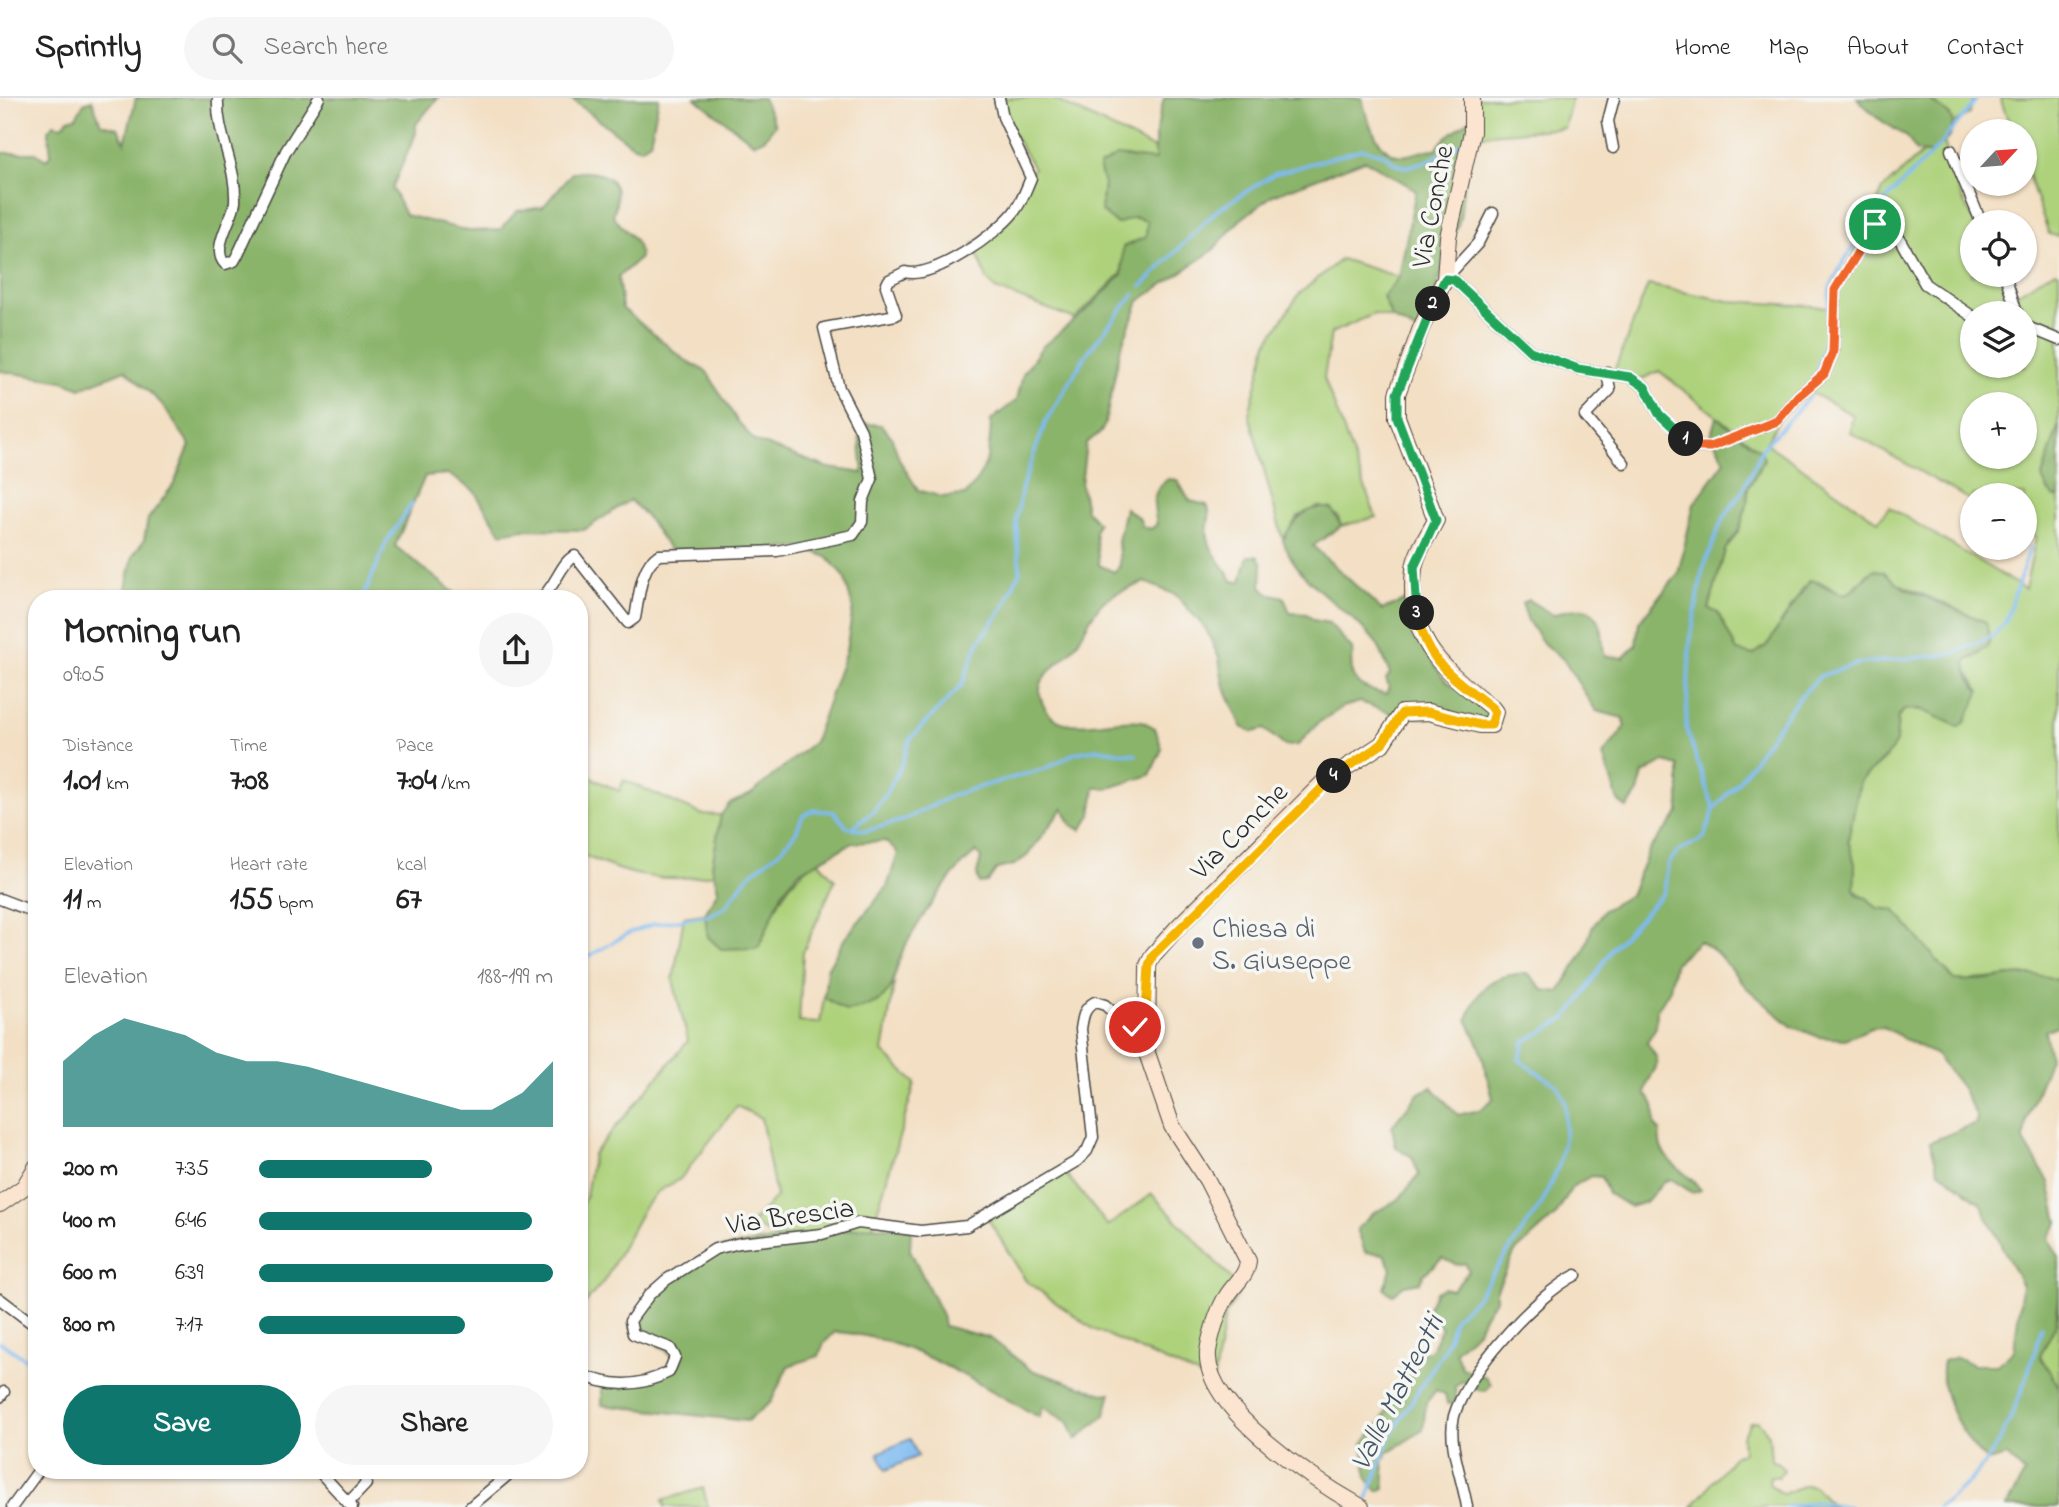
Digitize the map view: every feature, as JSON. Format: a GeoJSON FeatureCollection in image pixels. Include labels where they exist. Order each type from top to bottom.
{"type":"FeatureCollection","features":[{"type":"Feature","properties":{"kind":"street"},"geometry":{"type":"LineString","coordinates":[[218,98],[217,117],[235,183],[234,205],[221,246],[220,256],[225,264],[234,261],[238,254],[286,151],[319,98]]}},
{"type":"Feature","properties":{"kind":"street"},"geometry":{"type":"LineString","coordinates":[[552,590],[566,561],[575,556],[628,623],[635,618],[646,568],[652,559],[659,555],[777,551],[853,535],[862,522],[863,501],[872,479],[861,432],[839,388],[824,328],[896,315],[886,286],[888,281],[905,272],[917,276],[940,266],[982,239],[1016,209],[1031,177],[1003,117],[999,98]]}},
{"type":"Feature","properties":{"kind":"street","name":"Via Conche"},"geometry":{"type":"LineString","coordinates":[[1361,1507],[1322,1485],[1251,1426],[1223,1397],[1212,1375],[1208,1353],[1225,1298],[1247,1271],[1248,1261],[1207,1180],[1172,1126],[1147,1053],[1145,1028],[1149,965],[1153,955],[1324,782],[1382,744],[1402,713],[1428,712],[1480,725],[1491,725],[1495,712],[1492,708],[1436,661],[1422,640],[1414,567],[1436,520],[1397,417],[1397,394],[1421,328],[1445,279],[1448,237],[1472,132],[1472,98]]}},
{"type":"Feature","properties":{"kind":"street"},"geometry":{"type":"LineString","coordinates":[[1613,148],[1608,121],[1614,98]]}},
{"type":"Feature","properties":{"kind":"street"},"geometry":{"type":"LineString","coordinates":[[1951,150],[1962,182],[1976,210]]}},
{"type":"Feature","properties":{"kind":"street"},"geometry":{"type":"LineString","coordinates":[[1445,279],[1479,243],[1493,213]]}},
{"type":"Feature","properties":{"kind":"street"},"geometry":{"type":"LineString","coordinates":[[1445,279],[1454,280],[1530,351],[1578,369],[1630,377],[1645,387],[1659,414],[1694,447],[1710,447],[1777,421],[1798,396],[1824,374],[1833,352],[1835,290],[1875,224],[1887,223],[1899,238],[1925,284],[1960,308]]}},
{"type":"Feature","properties":{"kind":"street"},"geometry":{"type":"LineString","coordinates":[[2037,331],[2059,340]]}},
{"type":"Feature","properties":{"kind":"street"},"geometry":{"type":"LineString","coordinates":[[1607,372],[1610,390],[1585,416],[1624,463]]}},
{"type":"Feature","properties":{"kind":"street"},"geometry":{"type":"LineString","coordinates":[[0,899],[28,910]]}},
{"type":"Feature","properties":{"kind":"street","name":"Via Brescia"},"geometry":{"type":"LineString","coordinates":[[588,1378],[602,1383],[639,1384],[669,1372],[675,1357],[670,1348],[633,1334],[630,1321],[649,1295],[666,1280],[715,1249],[740,1242],[822,1234],[858,1223],[921,1231],[967,1226],[1077,1161],[1087,1151],[1093,1137],[1081,1028],[1083,1014],[1095,1002],[1105,1005],[1129,1027],[1145,1028]]}},
{"type":"Feature","properties":{"kind":"street"},"geometry":{"type":"LineString","coordinates":[[0,1204],[28,1179]]}},
{"type":"Feature","properties":{"kind":"street"},"geometry":{"type":"LineString","coordinates":[[1467,1507],[1453,1438],[1454,1416],[1491,1354],[1513,1326],[1558,1284],[1576,1275]]}},
{"type":"Feature","properties":{"kind":"street"},"geometry":{"type":"LineString","coordinates":[[0,1299],[28,1320]]}},
{"type":"Feature","properties":{"kind":"street"},"geometry":{"type":"LineString","coordinates":[[12,1507],[32,1479]]}},
{"type":"Feature","properties":{"kind":"street"},"geometry":{"type":"LineString","coordinates":[[326,1479],[350,1505],[366,1484],[365,1479]]}},
{"type":"Feature","properties":{"kind":"street"},"geometry":{"type":"LineString","coordinates":[[470,1507],[503,1479]]}},
{"type":"Feature","properties":{"kind":"green space"},"geometry":{"type":"Polygon","coordinates":[[[136,98],[438,98],[416,124],[416,133],[392,188],[405,215],[469,231],[500,230],[517,211],[543,207],[572,173],[603,175],[614,185],[616,193],[613,215],[634,240],[640,258],[618,277],[622,308],[685,360],[707,372],[736,419],[754,441],[829,468],[863,473],[858,423],[881,425],[891,436],[900,461],[918,490],[942,497],[965,495],[973,486],[986,461],[991,420],[1017,400],[1023,374],[1042,347],[1090,307],[1122,274],[1123,247],[1146,237],[1147,221],[1135,217],[1117,224],[1101,211],[1104,184],[1099,166],[1117,156],[1155,160],[1155,137],[1164,98],[1362,98],[1376,137],[1390,152],[1398,155],[1436,149],[1445,138],[1471,119],[1460,218],[1421,334],[1392,318],[1383,297],[1399,277],[1416,190],[1365,160],[1273,195],[1240,220],[1212,251],[1139,301],[1120,350],[1105,424],[1101,432],[1086,443],[1081,485],[1086,510],[1098,523],[1095,531],[1099,565],[1114,572],[1120,566],[1118,541],[1125,508],[1139,518],[1143,527],[1151,529],[1157,524],[1154,499],[1158,489],[1168,479],[1177,480],[1190,501],[1207,505],[1207,533],[1210,544],[1232,581],[1241,581],[1248,556],[1257,556],[1262,563],[1261,587],[1267,593],[1284,597],[1290,613],[1307,614],[1313,620],[1329,623],[1352,649],[1352,670],[1356,681],[1371,690],[1386,694],[1389,687],[1386,679],[1390,674],[1377,644],[1300,570],[1283,540],[1303,514],[1316,508],[1332,509],[1341,526],[1313,546],[1382,610],[1416,596],[1424,638],[1436,667],[1448,682],[1484,702],[1496,720],[1402,717],[1360,702],[1343,707],[1318,723],[1298,745],[1285,746],[1264,729],[1253,732],[1242,727],[1223,683],[1219,658],[1206,629],[1176,595],[1145,582],[1116,594],[1102,603],[1072,651],[1046,674],[1041,686],[1041,699],[1048,712],[1058,720],[1070,724],[1128,720],[1141,721],[1155,728],[1162,749],[1150,775],[1109,788],[1095,788],[1091,815],[1081,830],[1071,825],[1063,808],[1027,856],[1014,865],[997,869],[987,882],[979,883],[977,874],[981,858],[976,852],[948,882],[922,918],[901,954],[886,995],[865,1007],[846,1011],[824,997],[827,969],[845,938],[887,887],[898,853],[885,841],[852,843],[799,872],[782,893],[758,948],[721,949],[708,937],[705,914],[718,890],[712,866],[721,815],[729,804],[751,794],[814,742],[846,651],[853,608],[844,576],[827,557],[802,547],[674,556],[646,516],[630,500],[584,530],[523,529],[501,533],[474,491],[448,474],[425,476],[395,546],[451,590],[126,590],[133,556],[144,540],[148,519],[174,484],[190,445],[161,403],[125,370],[81,388],[63,381],[0,371],[0,153],[36,153],[46,160],[51,154],[48,130],[54,124],[63,126],[68,119],[76,117],[84,103],[92,100],[101,124],[118,128],[125,143],[136,98]]]}},
{"type":"Feature","properties":{"kind":"green space"},"geometry":{"type":"Polygon","coordinates":[[[570,98],[659,98],[650,142],[641,148],[632,145],[570,98]]]}},
{"type":"Feature","properties":{"kind":"green space"},"geometry":{"type":"Polygon","coordinates":[[[695,98],[763,98],[775,125],[764,139],[754,143],[695,98]]]}},
{"type":"Feature","properties":{"kind":"green space"},"geometry":{"type":"Polygon","coordinates":[[[999,98],[1052,98],[1155,149],[1155,160],[1129,157],[1104,184],[1101,211],[1148,221],[1146,237],[1123,247],[1122,273],[1075,319],[995,289],[987,279],[973,243],[989,237],[1034,168],[1001,114],[999,98]]]}},
{"type":"Feature","properties":{"kind":"green space"},"geometry":{"type":"Polygon","coordinates":[[[1472,98],[1572,98],[1564,128],[1490,134],[1471,140],[1472,98]]]}},
{"type":"Feature","properties":{"kind":"green space"},"geometry":{"type":"Polygon","coordinates":[[[1857,98],[1928,98],[1950,116],[1953,123],[1950,137],[1932,153],[1916,151],[1907,137],[1876,117],[1857,98]]]}},
{"type":"Feature","properties":{"kind":"green space"},"geometry":{"type":"Polygon","coordinates":[[[1928,98],[1974,98],[1969,114],[1953,123],[1950,116],[1928,98]]]}},
{"type":"Feature","properties":{"kind":"green space"},"geometry":{"type":"Polygon","coordinates":[[[2000,98],[2059,98],[2059,237],[2049,234],[2036,196],[2037,119],[2008,119],[2000,98]]]}},
{"type":"Feature","properties":{"kind":"green space"},"geometry":{"type":"Polygon","coordinates":[[[1944,142],[1960,196],[1968,210],[1960,210],[1960,287],[2009,287],[2015,294],[2027,287],[2037,287],[2037,280],[2050,273],[2059,273],[2059,424],[2042,477],[2059,498],[2059,981],[2034,975],[1954,980],[1894,910],[1877,908],[1854,889],[1855,864],[1848,840],[1860,781],[1886,758],[1896,742],[1898,717],[1904,710],[1920,710],[1950,721],[1965,722],[1977,688],[1965,662],[1980,653],[1986,622],[1897,583],[1867,574],[1850,593],[1842,594],[1819,581],[1804,587],[1767,645],[1753,655],[1737,651],[1718,613],[1709,609],[1725,550],[1739,530],[1747,505],[1748,488],[1764,459],[1761,451],[1659,371],[1638,381],[1614,371],[1648,285],[1729,301],[1831,307],[1883,189],[1922,153],[1932,153],[1944,142]],[[1805,389],[1782,414],[1766,443],[1878,521],[1889,507],[1960,550],[1960,560],[1977,560],[2025,589],[2031,560],[2037,560],[2037,483],[1960,483],[1960,494],[1850,432],[1853,415],[1805,389]]]}},
{"type":"Feature","properties":{"kind":"green space"},"geometry":{"type":"Polygon","coordinates":[[[1341,259],[1399,277],[1383,297],[1392,318],[1374,314],[1331,333],[1324,378],[1376,517],[1341,526],[1338,516],[1320,506],[1298,516],[1283,540],[1249,414],[1267,343],[1299,294],[1341,259]]]}},
{"type":"Feature","properties":{"kind":"green space"},"geometry":{"type":"Polygon","coordinates":[[[1716,417],[1761,451],[1764,459],[1748,488],[1747,505],[1739,530],[1725,550],[1709,609],[1718,613],[1737,651],[1753,655],[1767,645],[1810,580],[1838,592],[1848,593],[1875,570],[1883,571],[1904,588],[1986,622],[1990,639],[1987,647],[1965,662],[1969,678],[1980,691],[1965,722],[1959,727],[1920,709],[1904,710],[1898,717],[1896,742],[1891,751],[1860,781],[1848,840],[1855,864],[1854,889],[1858,896],[1867,898],[1877,908],[1894,910],[1954,980],[2034,975],[2059,981],[2059,1025],[2045,1031],[2050,1058],[2026,1121],[2024,1141],[2049,1182],[2058,1222],[2049,1238],[2059,1259],[2059,1298],[2055,1326],[2040,1356],[2059,1387],[2059,1507],[2006,1507],[2025,1473],[2007,1456],[1988,1461],[1979,1453],[1954,1416],[1944,1387],[1943,1361],[1957,1357],[1973,1365],[1997,1365],[2014,1350],[2022,1286],[1980,1203],[1938,1170],[1930,1142],[1976,1123],[1977,1117],[1962,1088],[1936,1055],[1883,1027],[1871,1028],[1845,1039],[1819,1037],[1791,1026],[1747,988],[1718,954],[1699,941],[1674,964],[1670,989],[1657,1010],[1656,1027],[1647,1042],[1657,1061],[1645,1095],[1654,1104],[1655,1125],[1660,1131],[1662,1150],[1701,1190],[1693,1193],[1671,1179],[1663,1182],[1646,1202],[1630,1207],[1608,1193],[1601,1177],[1591,1176],[1572,1187],[1556,1215],[1515,1252],[1496,1291],[1496,1300],[1473,1336],[1455,1352],[1462,1368],[1486,1377],[1491,1384],[1486,1391],[1477,1390],[1462,1381],[1455,1386],[1456,1403],[1447,1404],[1445,1394],[1436,1390],[1426,1403],[1423,1430],[1387,1453],[1383,1461],[1385,1488],[1377,1491],[1367,1477],[1363,1443],[1380,1424],[1396,1392],[1408,1381],[1415,1357],[1431,1350],[1442,1327],[1429,1315],[1428,1307],[1436,1292],[1444,1288],[1452,1290],[1469,1271],[1465,1263],[1457,1265],[1442,1258],[1423,1275],[1420,1282],[1404,1285],[1392,1295],[1384,1288],[1391,1269],[1384,1254],[1365,1252],[1357,1229],[1372,1214],[1399,1199],[1419,1175],[1412,1157],[1396,1147],[1392,1126],[1419,1093],[1432,1087],[1458,1115],[1480,1110],[1493,1099],[1480,1047],[1467,1019],[1482,990],[1496,979],[1528,973],[1543,990],[1559,992],[1584,951],[1592,928],[1604,910],[1630,895],[1649,850],[1679,813],[1679,766],[1664,762],[1643,774],[1638,792],[1627,808],[1618,801],[1603,755],[1626,726],[1623,718],[1596,711],[1563,659],[1544,644],[1528,621],[1522,603],[1528,600],[1553,615],[1576,609],[1590,611],[1599,623],[1605,656],[1623,658],[1636,645],[1639,622],[1678,574],[1694,504],[1725,461],[1711,435],[1716,417]]]}},
{"type":"Feature","properties":{"kind":"green space"},"geometry":{"type":"Polygon","coordinates":[[[2059,424],[2059,498],[2050,493],[2042,477],[2059,424]]]}},
{"type":"Feature","properties":{"kind":"green space"},"geometry":{"type":"Polygon","coordinates":[[[588,776],[619,791],[624,780],[701,814],[721,815],[712,866],[714,874],[661,878],[613,867],[588,857],[588,776]]]}},
{"type":"Feature","properties":{"kind":"green space"},"geometry":{"type":"Polygon","coordinates":[[[818,861],[835,880],[803,952],[799,1022],[820,1023],[824,997],[846,1011],[873,1002],[894,984],[883,1052],[915,1083],[873,1226],[774,1238],[752,1222],[776,1197],[761,1118],[737,1106],[680,1179],[657,1192],[644,1207],[605,1280],[588,1300],[588,1185],[593,1154],[688,1041],[673,980],[684,917],[705,914],[708,937],[762,941],[783,895],[807,868],[818,861]]]}},
{"type":"Feature","properties":{"kind":"green space"},"geometry":{"type":"Polygon","coordinates":[[[1062,1169],[1108,1226],[1152,1194],[1241,1289],[1225,1316],[1213,1382],[1093,1329],[1026,1281],[981,1207],[1013,1197],[1062,1169]]]}},
{"type":"Feature","properties":{"kind":"green space"},"geometry":{"type":"Polygon","coordinates":[[[873,1226],[911,1229],[910,1250],[942,1315],[944,1326],[990,1338],[1031,1370],[1103,1394],[1111,1393],[1105,1415],[1076,1440],[1069,1423],[1043,1407],[1039,1417],[966,1376],[915,1352],[862,1335],[835,1332],[824,1343],[819,1356],[788,1366],[771,1402],[747,1421],[602,1405],[602,1383],[655,1379],[675,1357],[631,1327],[649,1295],[715,1249],[873,1226]]]}},
{"type":"Feature","properties":{"kind":"green space"},"geometry":{"type":"Polygon","coordinates":[[[2059,1298],[2058,1387],[2040,1356],[2055,1326],[2059,1298]]]}},
{"type":"Feature","properties":{"kind":"green space"},"geometry":{"type":"Polygon","coordinates":[[[1758,1421],[1769,1435],[1771,1460],[1779,1463],[1784,1470],[1778,1477],[1770,1476],[1769,1484],[1783,1494],[1805,1485],[1814,1486],[1833,1507],[1692,1507],[1735,1455],[1743,1453],[1742,1437],[1750,1422],[1758,1421]]]}},
{"type":"Feature","properties":{"kind":"green space"},"geometry":{"type":"Polygon","coordinates":[[[703,1488],[708,1507],[665,1507],[663,1500],[703,1488]]]}},
{"type":"Feature","properties":{"kind":"water"},"geometry":{"type":"Polygon","coordinates":[[[910,1439],[918,1456],[886,1470],[878,1453],[910,1439]]]}},
{"type":"Feature","properties":{"kind":"waterway","name":"Valle Matteotti"},"geometry":{"type":"LineString","coordinates":[[1815,377],[1826,335],[1830,288],[1841,266],[1879,207],[1940,145],[1978,98]]}},
{"type":"Feature","properties":{"kind":"waterway"},"geometry":{"type":"LineString","coordinates":[[1142,286],[1216,211],[1274,174],[1362,149],[1384,154],[1394,163],[1405,167],[1427,161],[1462,143]]}},
{"type":"Feature","properties":{"kind":"waterway"},"geometry":{"type":"LineString","coordinates":[[854,826],[872,813],[884,797],[902,764],[910,739],[962,685],[978,643],[1004,607],[1020,571],[1016,520],[1022,487],[1046,421],[1087,353],[1134,294]]}},
{"type":"Feature","properties":{"kind":"waterway","name":"Valle Matteotti"},"geometry":{"type":"LineString","coordinates":[[1714,809],[1686,728],[1690,643],[1703,569],[1722,521],[1744,488],[1762,449],[1810,396]]}},
{"type":"Feature","properties":{"kind":"waterway"},"geometry":{"type":"LineString","coordinates":[[366,590],[387,541],[412,504]]}},
{"type":"Feature","properties":{"kind":"waterway","name":"Valle Matteotti"},"geometry":{"type":"LineString","coordinates":[[1367,1499],[1392,1433],[1445,1348],[1455,1317],[1474,1301],[1542,1203],[1559,1165],[1565,1135],[1565,1102],[1558,1086],[1519,1060],[1525,1041],[1565,1019],[1579,1002],[1612,949],[1664,892],[1668,864],[1677,852],[1704,838],[1714,809],[1739,781],[1797,700],[1820,676],[1857,664],[1952,654],[1993,636],[2006,621],[2026,560]]}},
{"type":"Feature","properties":{"kind":"waterway"},"geometry":{"type":"LineString","coordinates":[[588,957],[629,933],[654,924],[710,915],[725,907],[748,876],[783,848],[796,832],[803,815],[814,810],[834,812],[847,827],[866,831],[904,820],[955,794],[1047,768],[1075,753],[1098,749],[1136,755]]}},
{"type":"Feature","properties":{"kind":"waterway"},"geometry":{"type":"LineString","coordinates":[[1938,1507],[1978,1472],[1993,1451],[2017,1403],[2042,1327]]}},
{"type":"Feature","properties":{"kind":"waterway"},"geometry":{"type":"LineString","coordinates":[[0,1342],[28,1361]]}},
{"type":"Feature","properties":{"kind":"waterway"},"geometry":{"type":"LineString","coordinates":[[1785,1507],[1816,1502],[1851,1507]]}},
{"type":"Feature","properties":{"kind":"place","name":"Chiesa di S. Giuseppe"},"geometry":{"type":"Point","coordinates":[1198,943]}},
{"type":"Feature","properties":{"kind":"route"},"geometry":{"type":"LineString","coordinates":[[1135,1027],[1145,1028],[1149,965],[1153,955],[1324,782],[1382,744],[1402,713],[1428,712],[1480,725],[1491,725],[1495,712],[1492,708],[1436,661],[1422,640],[1416,604],[1414,567],[1436,520],[1397,417],[1397,394],[1421,328],[1445,279],[1454,280],[1530,351],[1578,369],[1630,377],[1645,387],[1659,414],[1694,447],[1710,447],[1777,421],[1798,396],[1824,374],[1833,352],[1835,290],[1875,224]]}}]}
